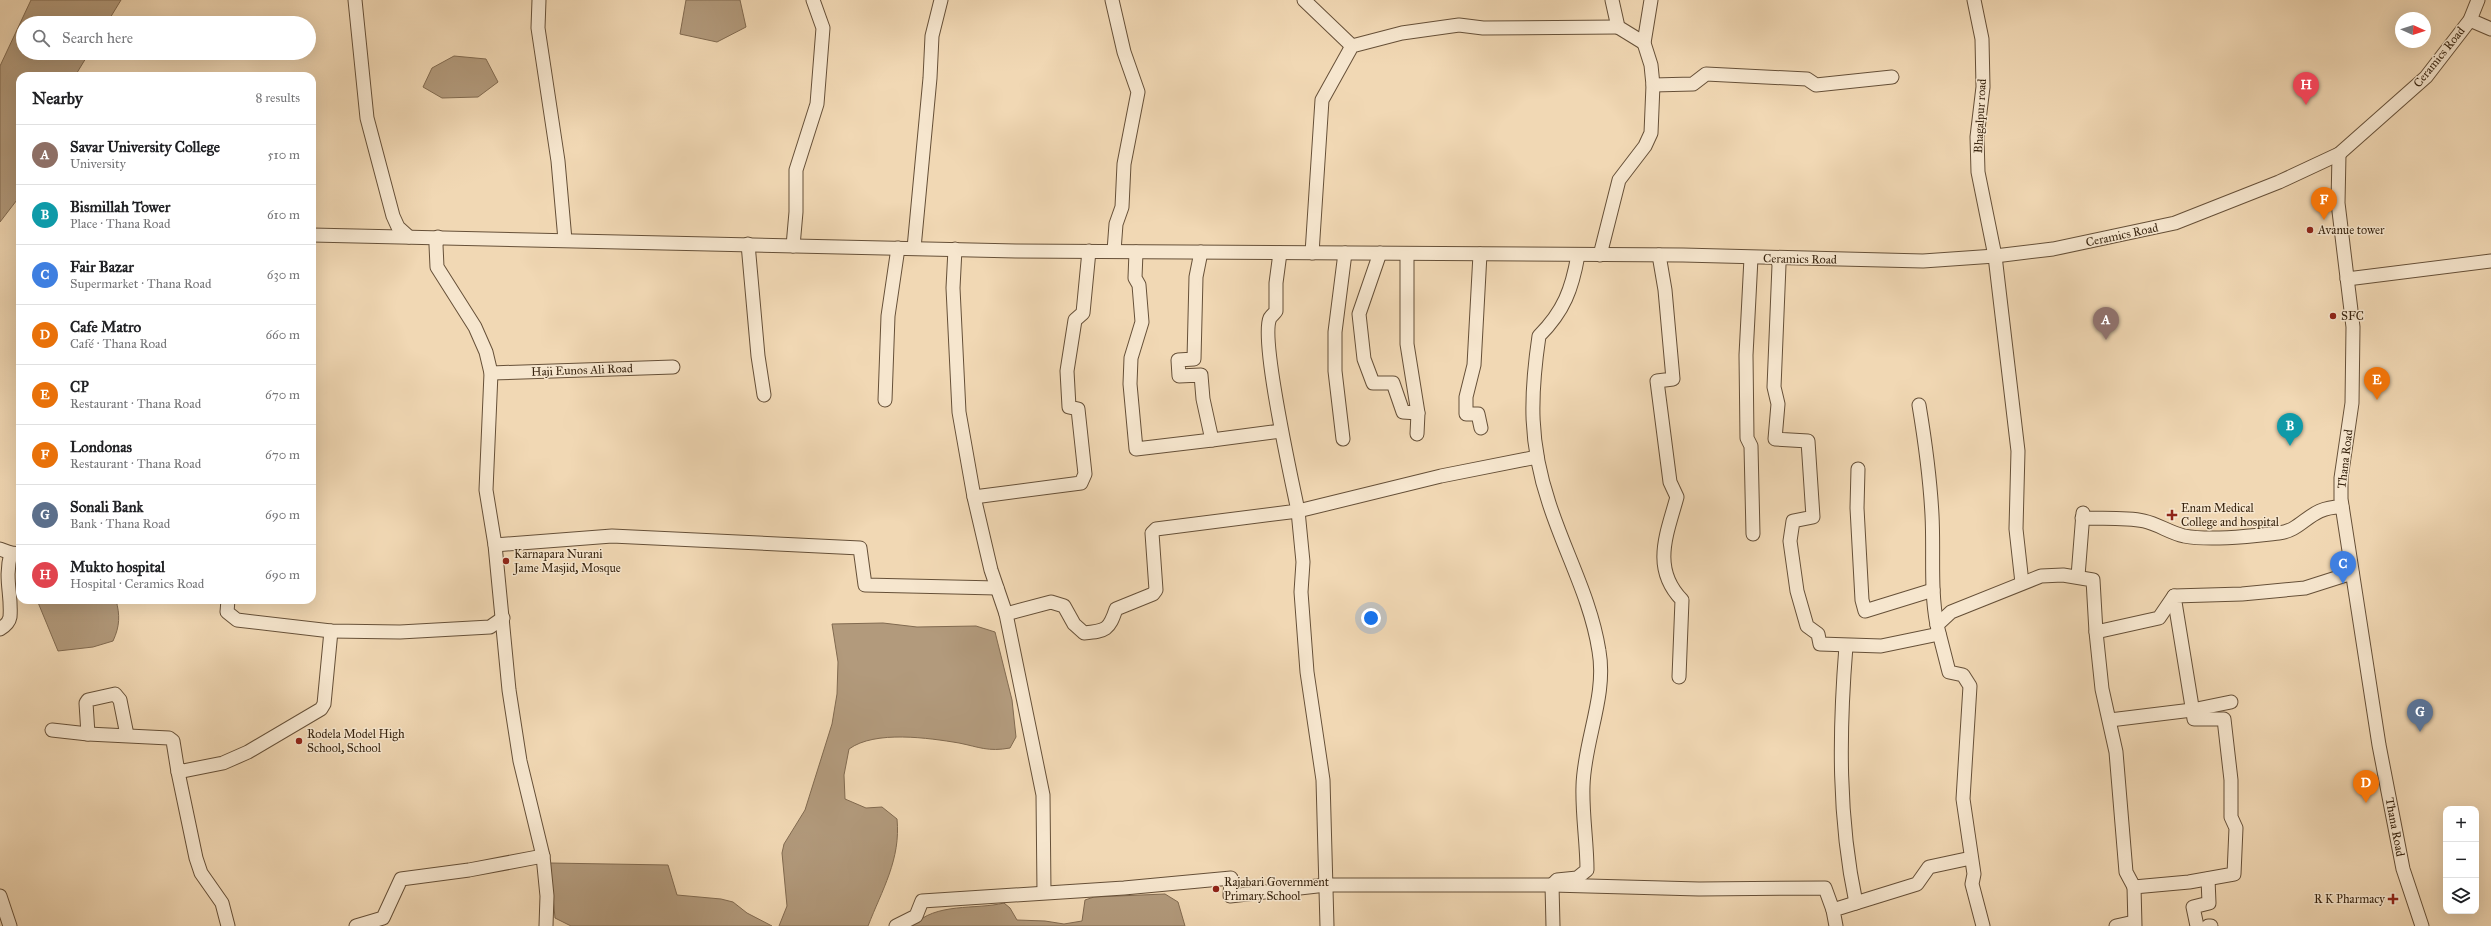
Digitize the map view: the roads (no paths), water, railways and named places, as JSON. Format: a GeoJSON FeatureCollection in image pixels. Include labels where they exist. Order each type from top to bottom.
{"type":"FeatureCollection","features":[{"type":"Feature","properties":{"kind":"street"},"geometry":{"type":"LineString","coordinates":[[355,0],[367,118],[393,216],[398,227],[409,237]]}},
{"type":"Feature","properties":{"kind":"street"},"geometry":{"type":"LineString","coordinates":[[539,0],[538,28],[558,161],[565,240]]}},
{"type":"Feature","properties":{"kind":"street"},"geometry":{"type":"LineString","coordinates":[[793,246],[796,212],[796,170],[817,104],[823,28],[813,0]]}},
{"type":"Feature","properties":{"kind":"street"},"geometry":{"type":"LineString","coordinates":[[914,248],[932,36],[941,0]]}},
{"type":"Feature","properties":{"kind":"street"},"geometry":{"type":"LineString","coordinates":[[1112,0],[1124,52],[1138,92],[1124,164],[1122,207],[1116,224],[1114,251]]}},
{"type":"Feature","properties":{"kind":"street"},"geometry":{"type":"LineString","coordinates":[[1304,0],[1352,46]]}},
{"type":"Feature","properties":{"kind":"street"},"geometry":{"type":"LineString","coordinates":[[1612,0],[1618,28]]}},
{"type":"Feature","properties":{"kind":"street"},"geometry":{"type":"LineString","coordinates":[[1600,255],[1619,180],[1645,146],[1651,133],[1654,85],[1651,64],[1644,43],[1651,0]]}},
{"type":"Feature","properties":{"kind":"street","name":"Bhagalpur road"},"geometry":{"type":"LineString","coordinates":[[1974,0],[1982,39],[1983,87],[1977,137],[1978,172],[1995,256],[2018,451],[2016,529],[2022,583]]}},
{"type":"Feature","properties":{"kind":"street","name":"Ceramics Road"},"geometry":{"type":"LineString","coordinates":[[316,235],[1136,252],[1683,255],[1751,258],[1923,261],[1995,256],[2053,249],[2174,223],[2279,182],[2339,154],[2426,78],[2470,20],[2478,0]]}},
{"type":"Feature","properties":{"kind":"street"},"geometry":{"type":"LineString","coordinates":[[2470,20],[2491,30]]}},
{"type":"Feature","properties":{"kind":"street"},"geometry":{"type":"LineString","coordinates":[[1312,253],[1322,100],[1352,46],[1402,33],[1459,25],[1483,28],[1618,28],[1644,43]]}},
{"type":"Feature","properties":{"kind":"street"},"geometry":{"type":"LineString","coordinates":[[1654,85],[1693,84],[1706,74],[1807,79],[1816,85],[1892,77]]}},
{"type":"Feature","properties":{"kind":"street","name":"Thana Road"},"geometry":{"type":"LineString","coordinates":[[2339,154],[2338,203],[2353,327],[2352,403],[2341,478],[2342,507],[2380,745],[2403,869],[2422,926]]}},
{"type":"Feature","properties":{"kind":"street"},"geometry":{"type":"LineString","coordinates":[[438,237],[436,246],[437,267],[475,327],[486,352],[491,372],[486,490],[495,545],[509,690],[520,761],[543,856],[547,896],[546,926]]}},
{"type":"Feature","properties":{"kind":"street"},"geometry":{"type":"LineString","coordinates":[[748,244],[758,356],[764,395]]}},
{"type":"Feature","properties":{"kind":"street"},"geometry":{"type":"LineString","coordinates":[[885,400],[888,316],[898,248]]}},
{"type":"Feature","properties":{"kind":"street"},"geometry":{"type":"LineString","coordinates":[[955,249],[953,288],[959,412],[974,497],[1006,614],[1043,795],[1044,892]]}},
{"type":"Feature","properties":{"kind":"street"},"geometry":{"type":"LineString","coordinates":[[974,497],[1081,483],[1085,474],[1078,409],[1069,408],[1067,371],[1076,320],[1083,313],[1089,251]]}},
{"type":"Feature","properties":{"kind":"street"},"geometry":{"type":"LineString","coordinates":[[1136,252],[1135,278],[1139,285],[1142,322],[1131,358],[1130,384],[1136,449],[1281,431]]}},
{"type":"Feature","properties":{"kind":"street"},"geometry":{"type":"LineString","coordinates":[[1201,252],[1196,277],[1194,359],[1178,360],[1179,376],[1201,375],[1203,399],[1212,440]]}},
{"type":"Feature","properties":{"kind":"street"},"geometry":{"type":"LineString","coordinates":[[1280,253],[1276,283],[1276,310],[1270,318],[1272,363],[1281,431],[1298,511],[1303,562],[1301,592],[1307,672],[1323,780],[1327,926]]}},
{"type":"Feature","properties":{"kind":"street"},"geometry":{"type":"LineString","coordinates":[[1343,439],[1335,371],[1335,332],[1345,253]]}},
{"type":"Feature","properties":{"kind":"street"},"geometry":{"type":"LineString","coordinates":[[1380,253],[1360,314],[1364,359],[1373,383],[1393,383],[1403,412],[1418,413]]}},
{"type":"Feature","properties":{"kind":"street"},"geometry":{"type":"LineString","coordinates":[[1407,254],[1407,344],[1418,413],[1417,434]]}},
{"type":"Feature","properties":{"kind":"street"},"geometry":{"type":"LineString","coordinates":[[1480,254],[1474,365],[1466,403],[1466,414],[1478,414],[1481,428]]}},
{"type":"Feature","properties":{"kind":"street"},"geometry":{"type":"LineString","coordinates":[[1553,926],[1552,885],[1557,880],[1577,878],[1587,870],[1583,785],[1588,741],[1599,692],[1600,653],[1587,599],[1548,502],[1537,457],[1532,421],[1539,336],[1551,324],[1565,303],[1578,255]]}},
{"type":"Feature","properties":{"kind":"street"},"geometry":{"type":"LineString","coordinates":[[1658,255],[1665,290],[1673,379],[1657,381],[1670,482],[1677,497],[1663,548],[1666,574],[1671,589],[1682,600],[1679,677]]}},
{"type":"Feature","properties":{"kind":"street"},"geometry":{"type":"LineString","coordinates":[[1751,258],[1746,392],[1747,438],[1751,446],[1753,534]]}},
{"type":"Feature","properties":{"kind":"street"},"geometry":{"type":"LineString","coordinates":[[1777,258],[1779,265],[1774,387],[1778,404],[1775,439],[1808,441],[1813,517],[1793,521],[1790,541],[1797,591],[1807,626],[1818,634],[1820,644],[1881,646],[1938,629],[1951,612],[2041,576],[2078,576],[2093,580],[2096,632],[2102,688],[2116,752],[2126,872],[2134,887],[2135,924],[2116,926]]}},
{"type":"Feature","properties":{"kind":"street"},"geometry":{"type":"LineString","coordinates":[[2348,279],[2491,261]]}},
{"type":"Feature","properties":{"kind":"street","name":"Haji Eunos Ali Road"},"geometry":{"type":"LineString","coordinates":[[491,372],[674,367]]}},
{"type":"Feature","properties":{"kind":"street"},"geometry":{"type":"LineString","coordinates":[[1918,405],[1928,459],[1932,515],[1933,590],[1938,629],[1949,672],[1963,675],[1970,686],[1964,799],[1974,874],[1972,884],[1983,926]]}},
{"type":"Feature","properties":{"kind":"street"},"geometry":{"type":"LineString","coordinates":[[1006,614],[1051,602],[1064,606],[1074,624],[1084,633],[1101,632],[1110,625],[1116,609],[1152,594],[1156,590],[1152,533],[1156,529],[1298,511],[1441,476],[1537,457]]}},
{"type":"Feature","properties":{"kind":"street"},"geometry":{"type":"LineString","coordinates":[[1858,469],[1857,508],[1862,600],[1865,611],[1933,590]]}},
{"type":"Feature","properties":{"kind":"street"},"geometry":{"type":"LineString","coordinates":[[2078,576],[2083,515],[2143,521],[2184,536],[2211,538],[2281,533],[2301,524],[2318,511],[2328,507],[2342,507]]}},
{"type":"Feature","properties":{"kind":"street"},"geometry":{"type":"LineString","coordinates":[[495,545],[612,536],[860,548],[865,585],[998,588]]}},
{"type":"Feature","properties":{"kind":"street"},"geometry":{"type":"LineString","coordinates":[[0,629],[7,623],[10,617],[6,580],[10,552]]}},
{"type":"Feature","properties":{"kind":"street"},"geometry":{"type":"LineString","coordinates":[[2174,596],[2242,594],[2305,588],[2352,573]]}},
{"type":"Feature","properties":{"kind":"street"},"geometry":{"type":"LineString","coordinates":[[2096,632],[2159,618],[2174,596]]}},
{"type":"Feature","properties":{"kind":"street"},"geometry":{"type":"LineString","coordinates":[[2134,887],[2208,879],[2234,874],[2236,828],[2231,817],[2231,780],[2224,719],[2194,719],[2174,596]]}},
{"type":"Feature","properties":{"kind":"street"},"geometry":{"type":"LineString","coordinates":[[226,604],[227,612],[237,620],[331,631],[400,632],[490,627],[503,618]]}},
{"type":"Feature","properties":{"kind":"street"},"geometry":{"type":"LineString","coordinates":[[178,772],[223,762],[248,752],[321,709],[324,704],[331,631]]}},
{"type":"Feature","properties":{"kind":"street"},"geometry":{"type":"LineString","coordinates":[[1846,646],[1841,705],[1842,796],[1847,860],[1856,903]]}},
{"type":"Feature","properties":{"kind":"street"},"geometry":{"type":"LineString","coordinates":[[88,734],[86,703],[88,700],[115,694],[120,700],[127,735]]}},
{"type":"Feature","properties":{"kind":"street"},"geometry":{"type":"LineString","coordinates":[[2110,720],[2192,710],[2231,702]]}},
{"type":"Feature","properties":{"kind":"street"},"geometry":{"type":"LineString","coordinates":[[52,730],[88,734],[169,738],[173,741],[196,858],[201,873],[222,903],[228,926]]}},
{"type":"Feature","properties":{"kind":"street"},"geometry":{"type":"LineString","coordinates":[[356,926],[384,918],[401,878],[462,871],[543,856]]}},
{"type":"Feature","properties":{"kind":"street"},"geometry":{"type":"LineString","coordinates":[[1833,910],[1917,884],[1929,866],[1971,858]]}},
{"type":"Feature","properties":{"kind":"street"},"geometry":{"type":"LineString","coordinates":[[896,926],[916,916],[922,901],[1124,888],[1231,878],[1230,896],[1326,885],[1552,885],[1699,889],[1825,888],[1833,910],[1836,926]]}},
{"type":"Feature","properties":{"kind":"street"},"geometry":{"type":"LineString","coordinates":[[2197,926],[2193,907],[2210,904],[2208,879]]}},
{"type":"Feature","properties":{"kind":"street"},"geometry":{"type":"LineString","coordinates":[[0,896],[10,926]]}},
{"type":"Feature","properties":{"kind":"place","name":"Mukto hospital"},"geometry":{"type":"Point","coordinates":[2306,105]}},
{"type":"Feature","properties":{"kind":"place","name":"Londonas"},"geometry":{"type":"Point","coordinates":[2324,220]}},
{"type":"Feature","properties":{"kind":"place","name":"Avanue tower"},"geometry":{"type":"Point","coordinates":[2310,230]}},
{"type":"Feature","properties":{"kind":"place","name":"SFC"},"geometry":{"type":"Point","coordinates":[2333,316]}},
{"type":"Feature","properties":{"kind":"place","name":"Savar University College"},"geometry":{"type":"Point","coordinates":[2106,340]}},
{"type":"Feature","properties":{"kind":"place","name":"CP"},"geometry":{"type":"Point","coordinates":[2377,400]}},
{"type":"Feature","properties":{"kind":"place","name":"Bismillah Tower"},"geometry":{"type":"Point","coordinates":[2290,446]}},
{"type":"Feature","properties":{"kind":"place","name":"Enam Medical College and hospital"},"geometry":{"type":"Point","coordinates":[2172,515]}},
{"type":"Feature","properties":{"kind":"place","name":"Karnapara Nurani Jame Masjid, Mosque"},"geometry":{"type":"Point","coordinates":[506,561]}},
{"type":"Feature","properties":{"kind":"place","name":"Fair Bazar"},"geometry":{"type":"Point","coordinates":[2343,584]}},
{"type":"Feature","properties":{"kind":"place","name":"Sonali Bank"},"geometry":{"type":"Point","coordinates":[2420,732]}},
{"type":"Feature","properties":{"kind":"place","name":"Rodela Model High School, School"},"geometry":{"type":"Point","coordinates":[299,741]}},
{"type":"Feature","properties":{"kind":"place","name":"Cafe Matro"},"geometry":{"type":"Point","coordinates":[2366,803]}},
{"type":"Feature","properties":{"kind":"place","name":"Rajabari Government Primary School"},"geometry":{"type":"Point","coordinates":[1216,889]}},
{"type":"Feature","properties":{"kind":"place","name":"R K Pharmacy"},"geometry":{"type":"Point","coordinates":[2393,899]}}]}
